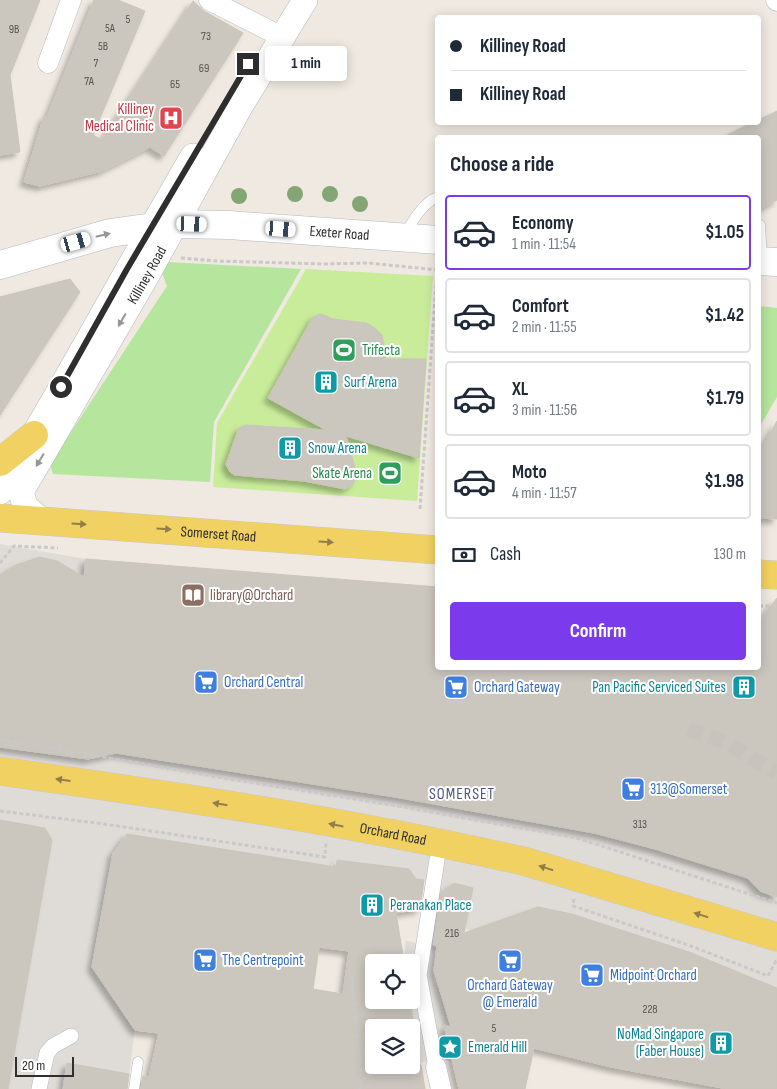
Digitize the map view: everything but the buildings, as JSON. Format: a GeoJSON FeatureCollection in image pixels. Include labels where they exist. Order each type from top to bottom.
{"type":"FeatureCollection","features":[{"type":"Feature","properties":{"kind":"main road","name":"Exeter Road"},"geometry":{"type":"LineString","coordinates":[[0,264],[93,237],[163,225],[229,226],[435,240]]}},
{"type":"Feature","properties":{"kind":"main road"},"geometry":{"type":"LineString","coordinates":[[0,462],[34,435]]}},
{"type":"Feature","properties":{"kind":"main road","name":"Somerset Road"},"geometry":{"type":"LineString","coordinates":[[0,518],[435,550]]}},
{"type":"Feature","properties":{"kind":"main road"},"geometry":{"type":"LineString","coordinates":[[761,574],[777,575]]}},
{"type":"Feature","properties":{"kind":"main road","name":"Orchard Road"},"geometry":{"type":"LineString","coordinates":[[0,771],[150,792],[488,853],[527,862],[777,937]]}},
{"type":"Feature","properties":{"kind":"street"},"geometry":{"type":"LineString","coordinates":[[48,63],[71,0]]}},
{"type":"Feature","properties":{"kind":"street"},"geometry":{"type":"LineString","coordinates":[[209,0],[280,23]]}},
{"type":"Feature","properties":{"kind":"street"},"geometry":{"type":"LineString","coordinates":[[233,0],[280,23]]}},
{"type":"Feature","properties":{"kind":"street","name":"Killiney Road"},"geometry":{"type":"LineString","coordinates":[[42,521],[25,506],[21,492],[110,341],[163,225],[228,97],[280,23],[305,0]]}},
{"type":"Feature","properties":{"kind":"street","name":"Killiney Road"},"geometry":{"type":"LineString","coordinates":[[0,492],[163,225]]}},
{"type":"Feature","properties":{"kind":"street"},"geometry":{"type":"LineString","coordinates":[[438,860],[419,975],[441,1089]]}},
{"type":"Feature","properties":{"kind":"street"},"geometry":{"type":"LineString","coordinates":[[39,1089],[47,1053],[53,1046],[71,1036]]}},
{"type":"Feature","properties":{"kind":"lane"},"geometry":{"type":"LineString","coordinates":[[403,237],[429,201],[435,198]]}},
{"type":"Feature","properties":{"kind":"lane"},"geometry":{"type":"LineString","coordinates":[[761,232],[766,262]]}},
{"type":"Feature","properties":{"kind":"lane"},"geometry":{"type":"LineString","coordinates":[[134,1089],[138,1062]]}},
{"type":"Feature","properties":{"kind":"path"},"geometry":{"type":"LineString","coordinates":[[174,257],[216,261],[368,264],[435,270]]}},
{"type":"Feature","properties":{"kind":"path"},"geometry":{"type":"LineString","coordinates":[[420,509],[435,298]]}},
{"type":"Feature","properties":{"kind":"path"},"geometry":{"type":"LineString","coordinates":[[0,563],[14,546]]}},
{"type":"Feature","properties":{"kind":"path"},"geometry":{"type":"LineString","coordinates":[[761,606],[777,606]]}},
{"type":"Feature","properties":{"kind":"path"},"geometry":{"type":"LineString","coordinates":[[0,811],[104,824],[325,857],[326,841],[335,843]]}},
{"type":"Feature","properties":{"kind":"path"},"geometry":{"type":"LineString","coordinates":[[573,906],[691,946],[768,976],[777,961]]}},
{"type":"Feature","properties":{"kind":"path"},"geometry":{"type":"LineString","coordinates":[[351,976],[361,1070],[360,1089]]}},
{"type":"Feature","properties":{"kind":"green space"},"geometry":{"type":"Polygon","coordinates":[[[168,262],[301,269],[214,422],[210,482],[53,474],[50,464],[167,286],[162,273],[168,262]]]}},
{"type":"Feature","properties":{"kind":"green space","name":"Trifecta"},"geometry":{"type":"Polygon","coordinates":[[[306,269],[433,276],[417,501],[213,487],[217,423],[306,269]]]}},
{"type":"Feature","properties":{"kind":"green space"},"geometry":{"type":"Polygon","coordinates":[[[761,306],[777,308],[777,397],[761,425],[761,306]]]}},
{"type":"Feature","properties":{"kind":"shaded area"},"geometry":{"type":"Polygon","coordinates":[[[0,544],[86,559],[82,598],[57,561],[40,557],[16,565],[0,575],[0,544]]]}},
{"type":"Feature","properties":{"kind":"shaded area"},"geometry":{"type":"Polygon","coordinates":[[[0,747],[88,759],[116,753],[395,797],[594,833],[655,849],[753,879],[752,882],[760,891],[777,897],[777,988],[689,952],[570,914],[538,907],[472,930],[465,929],[473,888],[454,883],[446,890],[433,972],[434,980],[442,994],[451,1027],[444,1026],[452,1062],[435,1059],[420,1063],[420,1019],[413,1019],[411,1009],[420,1009],[420,954],[405,954],[406,941],[418,943],[427,881],[366,863],[337,860],[330,866],[127,834],[113,853],[92,967],[135,1030],[129,1074],[67,1063],[63,1089],[8,1089],[52,840],[45,828],[0,820],[0,747]]]}},
{"type":"Feature","properties":{"kind":"tunnel"},"geometry":{"type":"LineString","coordinates":[[688,729],[727,743],[777,773]]}},
{"type":"Feature","properties":{"kind":"place","name":"Killiney Medical Clinic"},"geometry":{"type":"Point","coordinates":[171,118]}},
{"type":"Feature","properties":{"kind":"place","name":"Trifecta"},"geometry":{"type":"Point","coordinates":[344,350]}},
{"type":"Feature","properties":{"kind":"place","name":"Surf Arena"},"geometry":{"type":"Point","coordinates":[326,382]}},
{"type":"Feature","properties":{"kind":"place","name":"Snow Arena"},"geometry":{"type":"Point","coordinates":[290,448]}},
{"type":"Feature","properties":{"kind":"place","name":"Skate Arena"},"geometry":{"type":"Point","coordinates":[390,473]}},
{"type":"Feature","properties":{"kind":"place","name":"library@Orchard"},"geometry":{"type":"Point","coordinates":[193,595]}},
{"type":"Feature","properties":{"kind":"place","name":"Orchard Central"},"geometry":{"type":"Point","coordinates":[206,682]}},
{"type":"Feature","properties":{"kind":"place","name":"Orchard Gateway"},"geometry":{"type":"Point","coordinates":[456,687]}},
{"type":"Feature","properties":{"kind":"place","name":"Pan Pacific Serviced Suites"},"geometry":{"type":"Point","coordinates":[744,687]}},
{"type":"Feature","properties":{"kind":"place","name":"313@Somerset"},"geometry":{"type":"Point","coordinates":[633,789]}},
{"type":"Feature","properties":{"kind":"place","name":"Peranakan Place"},"geometry":{"type":"Point","coordinates":[372,905]}},
{"type":"Feature","properties":{"kind":"place","name":"The Centrepoint"},"geometry":{"type":"Point","coordinates":[205,960]}},
{"type":"Feature","properties":{"kind":"place","name":"Orchard Gateway @ Emerald"},"geometry":{"type":"Point","coordinates":[510,961]}},
{"type":"Feature","properties":{"kind":"place","name":"Midpoint Orchard"},"geometry":{"type":"Point","coordinates":[592,975]}},
{"type":"Feature","properties":{"kind":"place","name":"NoMad Singapore (Faber House)"},"geometry":{"type":"Point","coordinates":[721,1043]}},
{"type":"Feature","properties":{"kind":"place","name":"Emerald Hill"},"geometry":{"type":"Point","coordinates":[450,1047]}},
{"type":"Feature","properties":{"kind":"district","name":"SOMERSET"},"geometry":{"type":"Point","coordinates":[462,793]}},
{"type":"Feature","properties":{"kind":"route"},"geometry":{"type":"LineString","coordinates":[[61,387],[127,269],[248,64]]}}]}
